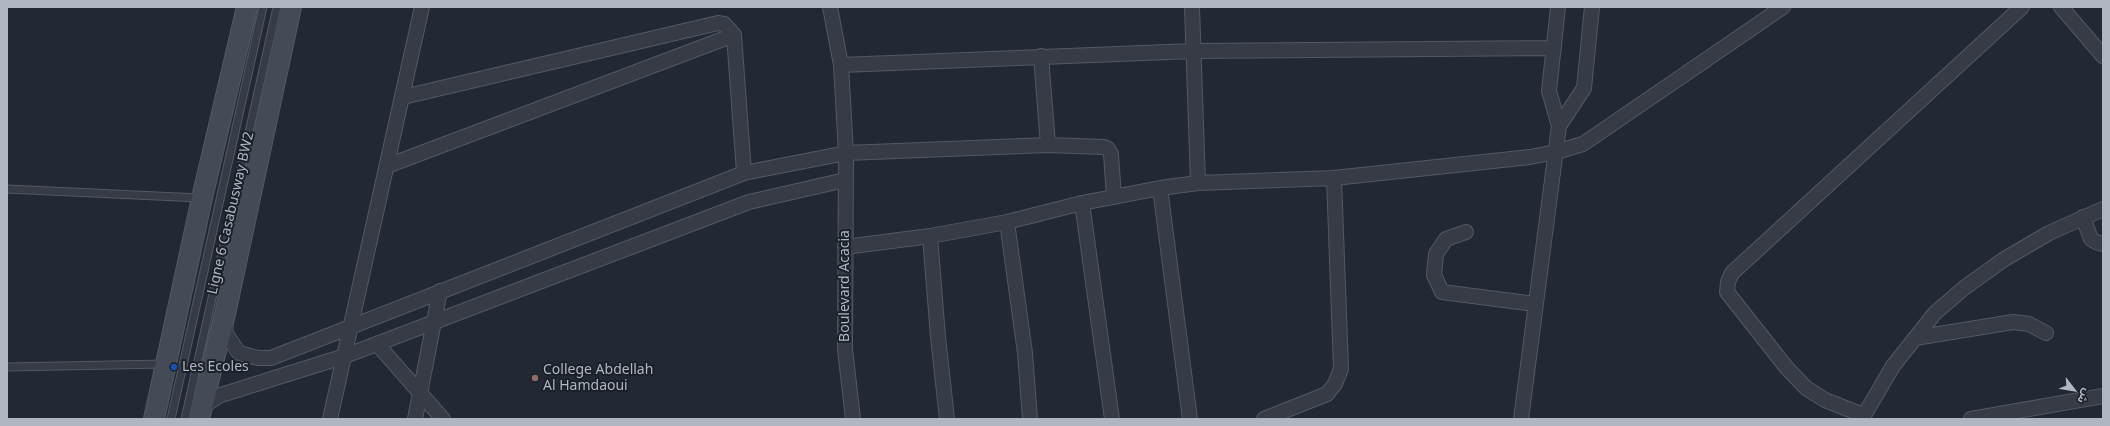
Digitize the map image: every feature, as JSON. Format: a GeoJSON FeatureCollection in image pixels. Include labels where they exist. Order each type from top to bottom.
{"type":"FeatureCollection","features":[{"type":"Feature","properties":{"kind":"main road"},"geometry":{"type":"LineString","coordinates":[[154,419],[202,198],[247,7]]}},
{"type":"Feature","properties":{"kind":"main road"},"geometry":{"type":"LineString","coordinates":[[201,412],[225,314],[291,7]]}},
{"type":"Feature","properties":{"kind":"street"},"geometry":{"type":"LineString","coordinates":[[330,419],[422,7]]}},
{"type":"Feature","properties":{"kind":"street","name":"Boulevard Acacia"},"geometry":{"type":"LineString","coordinates":[[830,7],[842,65],[846,153],[844,248],[845,349],[853,419]]}},
{"type":"Feature","properties":{"kind":"street"},"geometry":{"type":"LineString","coordinates":[[1192,7],[1198,183]]}},
{"type":"Feature","properties":{"kind":"street"},"geometry":{"type":"LineString","coordinates":[[1521,419],[1559,126],[1549,91],[1558,7]]}},
{"type":"Feature","properties":{"kind":"street"},"geometry":{"type":"LineString","coordinates":[[1559,126],[1584,88],[1592,7]]}},
{"type":"Feature","properties":{"kind":"street"},"geometry":{"type":"LineString","coordinates":[[844,248],[930,236],[1007,222],[1082,202],[1160,188],[1198,183],[1334,178],[1530,157],[1556,152],[1583,144],[1783,7]]}},
{"type":"Feature","properties":{"kind":"street"},"geometry":{"type":"LineString","coordinates":[[2022,7],[1732,273],[1728,282],[1727,292],[1786,367],[1806,388],[1825,400],[1863,417],[1893,366],[1935,313],[1964,288],[1990,269],[2049,233],[2103,209]]}},
{"type":"Feature","properties":{"kind":"street"},"geometry":{"type":"LineString","coordinates":[[2061,7],[2103,56]]}},
{"type":"Feature","properties":{"kind":"street"},"geometry":{"type":"LineString","coordinates":[[403,97],[718,23],[730,28],[734,35],[744,174]]}},
{"type":"Feature","properties":{"kind":"street"},"geometry":{"type":"LineString","coordinates":[[387,166],[734,35]]}},
{"type":"Feature","properties":{"kind":"street"},"geometry":{"type":"LineString","coordinates":[[842,65],[1193,50],[1554,48]]}},
{"type":"Feature","properties":{"kind":"street"},"geometry":{"type":"LineString","coordinates":[[1041,56],[1048,145]]}},
{"type":"Feature","properties":{"kind":"street"},"geometry":{"type":"LineString","coordinates":[[225,314],[226,334],[239,353],[245,356],[271,358],[744,174],[846,153],[1048,145],[1104,146],[1111,154],[1114,197]]}},
{"type":"Feature","properties":{"kind":"street"},"geometry":{"type":"LineString","coordinates":[[1264,419],[1327,394],[1335,384],[1341,369],[1334,178]]}},
{"type":"Feature","properties":{"kind":"street"},"geometry":{"type":"LineString","coordinates":[[201,412],[221,395],[345,356],[749,202],[845,180]]}},
{"type":"Feature","properties":{"kind":"street"},"geometry":{"type":"LineString","coordinates":[[1160,188],[1190,419]]}},
{"type":"Feature","properties":{"kind":"street"},"geometry":{"type":"LineString","coordinates":[[1082,202],[1112,419]]}},
{"type":"Feature","properties":{"kind":"street"},"geometry":{"type":"LineString","coordinates":[[2083,217],[2091,239],[2103,244]]}},
{"type":"Feature","properties":{"kind":"street"},"geometry":{"type":"LineString","coordinates":[[1007,222],[1025,353],[1030,419]]}},
{"type":"Feature","properties":{"kind":"street"},"geometry":{"type":"LineString","coordinates":[[1466,232],[1446,239],[1436,254],[1434,275],[1442,292],[1535,304]]}},
{"type":"Feature","properties":{"kind":"street"},"geometry":{"type":"LineString","coordinates":[[930,236],[938,337],[948,419]]}},
{"type":"Feature","properties":{"kind":"street"},"geometry":{"type":"LineString","coordinates":[[415,419],[440,291]]}},
{"type":"Feature","properties":{"kind":"street"},"geometry":{"type":"LineString","coordinates":[[1915,338],[2013,322],[2029,324],[2046,333]]}},
{"type":"Feature","properties":{"kind":"street"},"geometry":{"type":"LineString","coordinates":[[377,344],[443,419]]}},
{"type":"Feature","properties":{"kind":"street"},"geometry":{"type":"LineString","coordinates":[[1971,419],[2031,414],[2103,396]]}},
{"type":"Feature","properties":{"kind":"lane","name":"Ligne 6 Casabusway BW2"},"geometry":{"type":"LineString","coordinates":[[171,419],[263,7]]}},
{"type":"Feature","properties":{"kind":"lane","name":"Ligne 6 Casabusway BW2"},"geometry":{"type":"LineString","coordinates":[[184,419],[277,7]]}},
{"type":"Feature","properties":{"kind":"lane"},"geometry":{"type":"LineString","coordinates":[[7,188],[202,198]]}},
{"type":"Feature","properties":{"kind":"lane"},"geometry":{"type":"LineString","coordinates":[[7,367],[165,364]]}},
{"type":"Feature","properties":{"kind":"place","name":"Les Ecoles"},"geometry":{"type":"Point","coordinates":[174,367]}},
{"type":"Feature","properties":{"kind":"place","name":"College Abdellah Al Hamdaoui"},"geometry":{"type":"Point","coordinates":[535,378]}}]}
